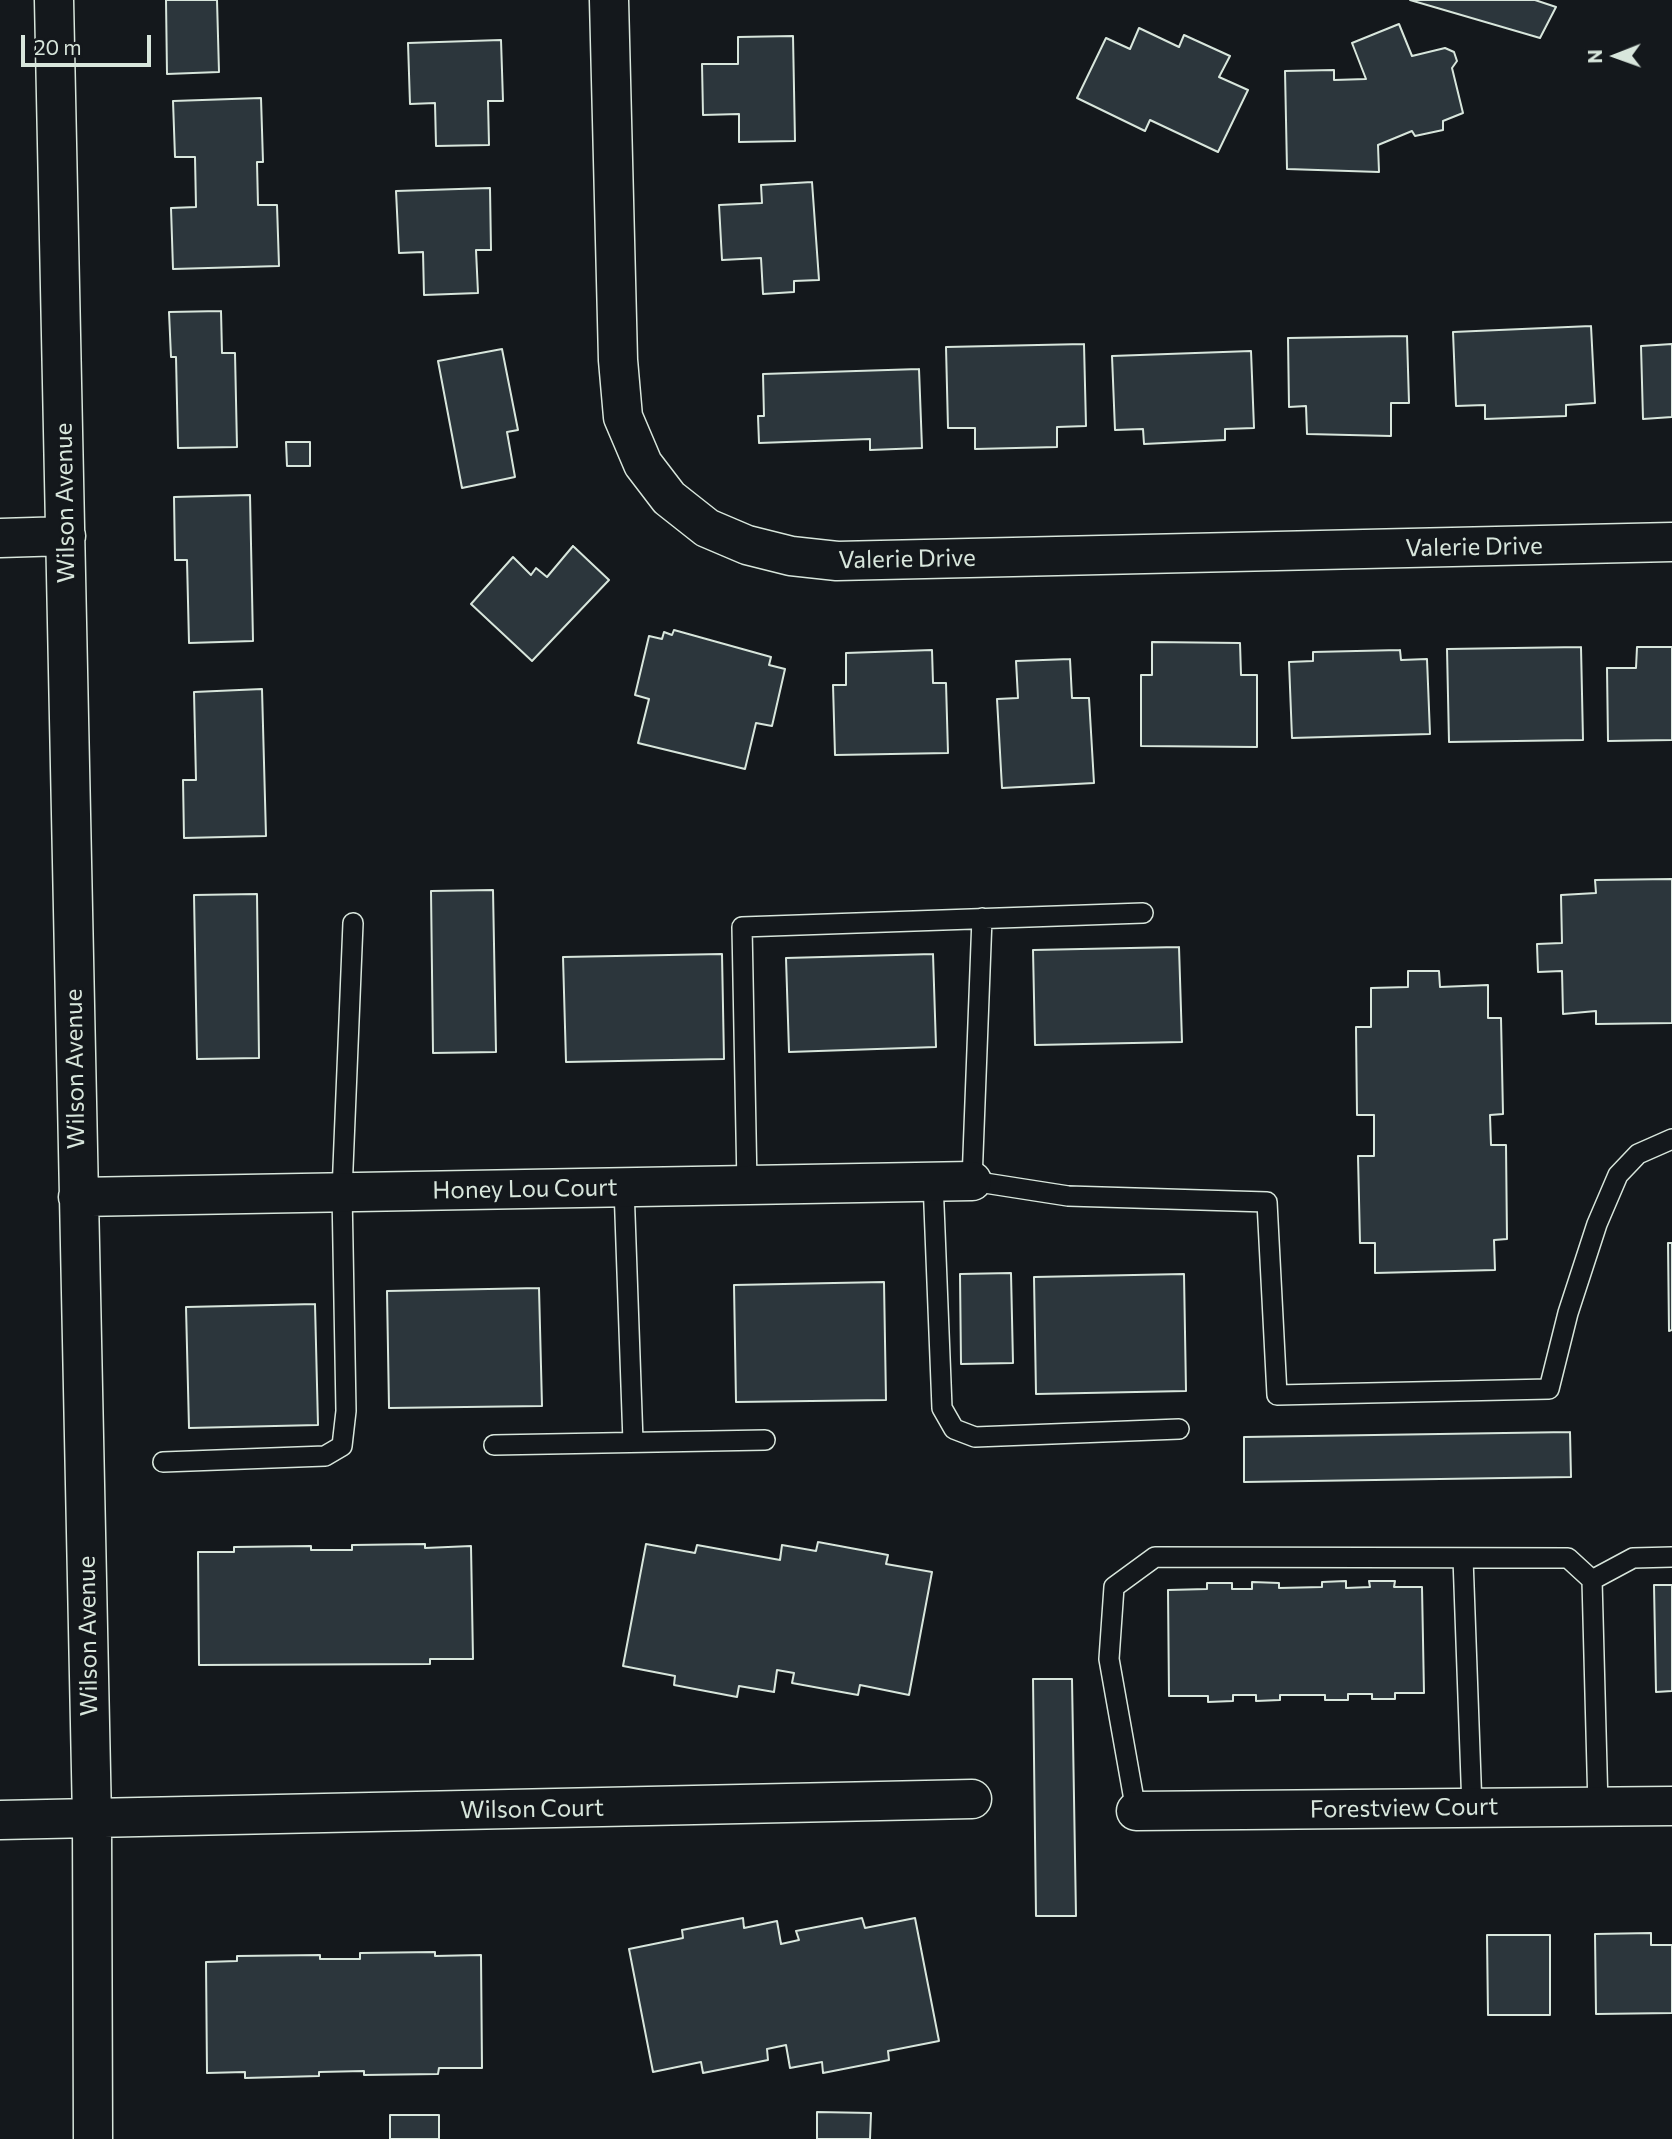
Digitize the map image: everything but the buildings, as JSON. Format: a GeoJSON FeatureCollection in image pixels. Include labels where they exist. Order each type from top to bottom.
{"type":"FeatureCollection","features":[{"type":"Feature","properties":{"kind":"street","name":"Wilson Avenue"},"geometry":{"type":"LineString","coordinates":[[54,0],[92,1819],[93,2139]]}},
{"type":"Feature","properties":{"kind":"street","name":"Valerie Drive"},"geometry":{"type":"LineString","coordinates":[[609,0],[618,360],[623,417],[643,464],[669,498],[707,528],[747,545],[791,556],[837,561],[1672,542]]}},
{"type":"Feature","properties":{"kind":"street"},"geometry":{"type":"LineString","coordinates":[[0,538],[66,536]]}},
{"type":"Feature","properties":{"kind":"street","name":"Honey Lou Court"},"geometry":{"type":"LineString","coordinates":[[78,1197],[972,1181]]}},
{"type":"Feature","properties":{"kind":"street","name":"Wilson Court"},"geometry":{"type":"LineString","coordinates":[[0,1820],[972,1799]]}},
{"type":"Feature","properties":{"kind":"street","name":"Forestview Court"},"geometry":{"type":"LineString","coordinates":[[1136,1811],[1672,1806]]}},
{"type":"Feature","properties":{"kind":"lane"},"geometry":{"type":"LineString","coordinates":[[747,1185],[742,927],[1143,914]]}},
{"type":"Feature","properties":{"kind":"lane"},"geometry":{"type":"LineString","coordinates":[[982,918],[972,1181],[1068,1196],[1267,1202],[1277,1395],[1549,1389],[1597,1224],[1618,1175],[1638,1154],[1672,1139]]}},
{"type":"Feature","properties":{"kind":"lane"},"geometry":{"type":"LineString","coordinates":[[163,1462],[325,1456],[342,1446],[346,1410],[342,1192],[353,923]]}},
{"type":"Feature","properties":{"kind":"lane"},"geometry":{"type":"LineString","coordinates":[[933,1181],[942,1408],[954,1429],[975,1437],[1179,1429]]}},
{"type":"Feature","properties":{"kind":"lane"},"geometry":{"type":"LineString","coordinates":[[624,1187],[633,1442]]}},
{"type":"Feature","properties":{"kind":"lane"},"geometry":{"type":"LineString","coordinates":[[494,1445],[765,1440]]}},
{"type":"Feature","properties":{"kind":"lane"},"geometry":{"type":"LineString","coordinates":[[1136,1811],[1109,1660],[1114,1587],[1155,1557],[1568,1558],[1592,1580],[1598,1807]]}},
{"type":"Feature","properties":{"kind":"lane"},"geometry":{"type":"LineString","coordinates":[[1592,1580],[1633,1558],[1672,1557]]}},
{"type":"Feature","properties":{"kind":"lane"},"geometry":{"type":"LineString","coordinates":[[1462,1558],[1472,1808]]}}]}
